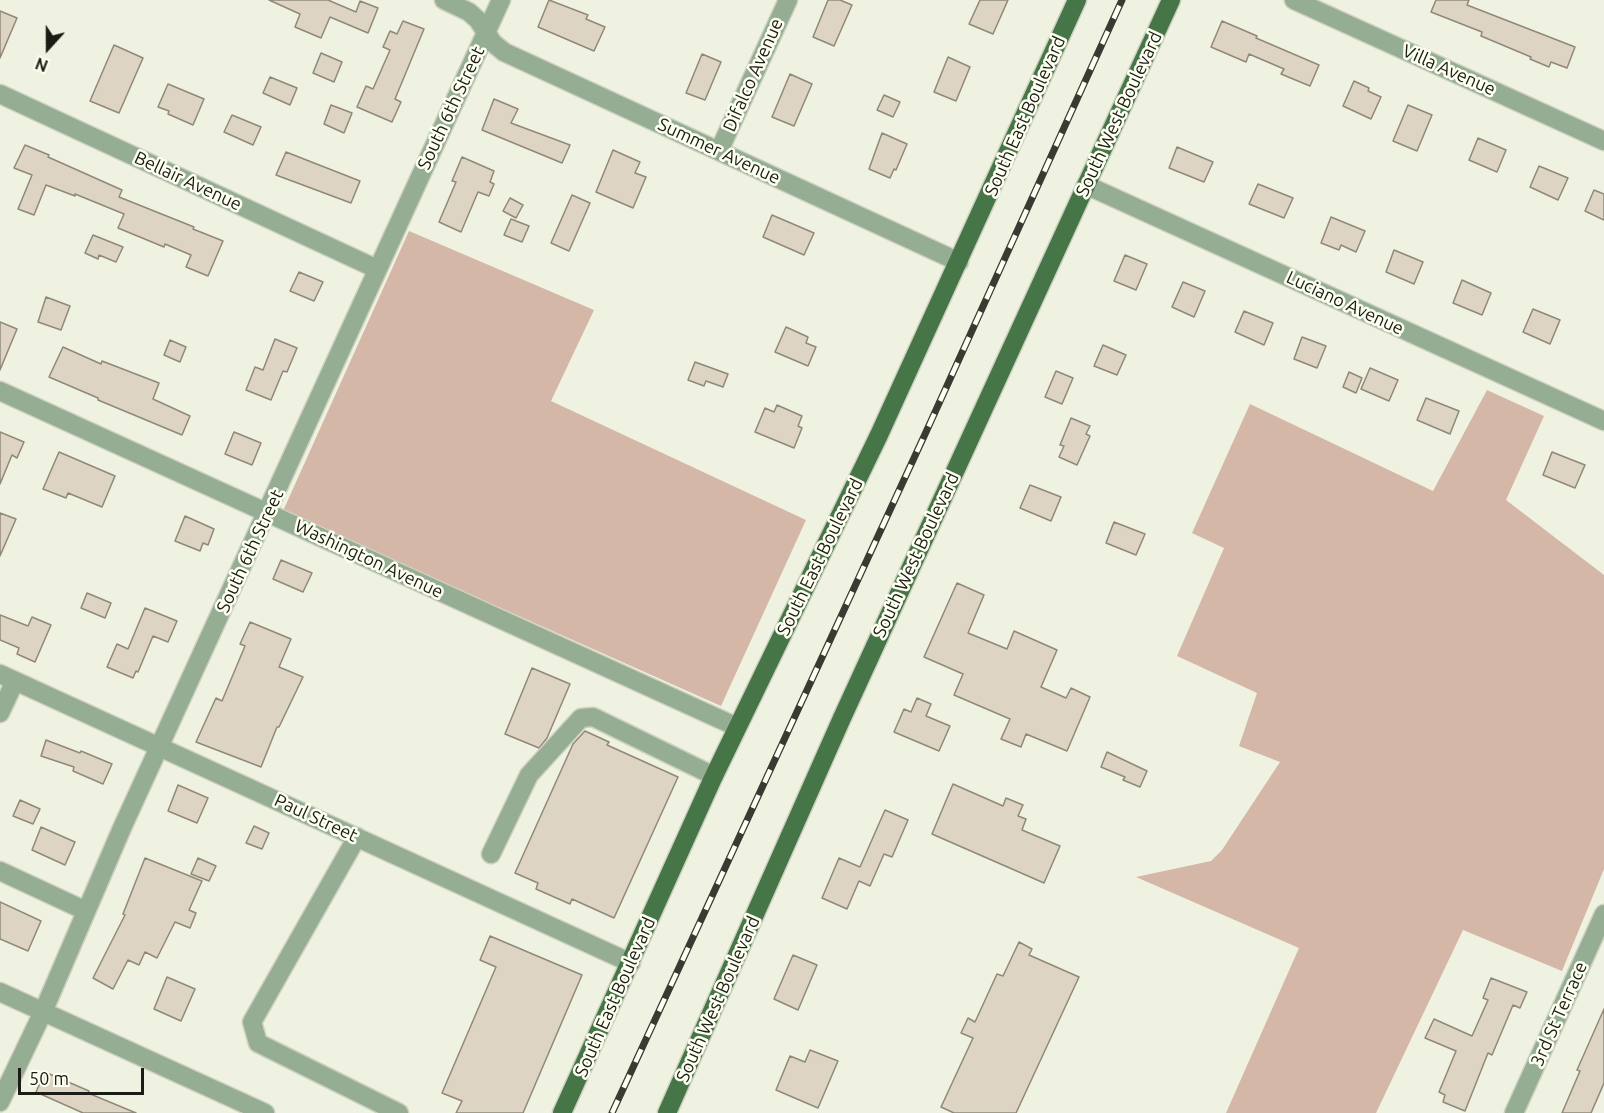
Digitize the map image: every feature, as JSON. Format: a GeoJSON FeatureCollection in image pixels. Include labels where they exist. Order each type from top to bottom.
{"type":"FeatureCollection","features":[{"type":"Feature","properties":{"kind":"main road","name":"South East Boulevard"},"geometry":{"type":"LineString","coordinates":[[562,1113],[714,776],[879,435],[1077,0]]}},
{"type":"Feature","properties":{"kind":"main road","name":"South West Boulevard"},"geometry":{"type":"LineString","coordinates":[[667,1113],[842,718],[1171,0]]}},
{"type":"Feature","properties":{"kind":"street","name":"Summer Avenue"},"geometry":{"type":"LineString","coordinates":[[444,0],[469,12],[478,20],[493,43],[504,52],[959,262]]}},
{"type":"Feature","properties":{"kind":"street","name":"South 6th Street"},"geometry":{"type":"LineString","coordinates":[[0,1102],[43,1012],[159,747],[501,0]]}},
{"type":"Feature","properties":{"kind":"street","name":"Difalco Avenue"},"geometry":{"type":"LineString","coordinates":[[719,151],[788,0]]}},
{"type":"Feature","properties":{"kind":"street","name":"Villa Avenue"},"geometry":{"type":"LineString","coordinates":[[1294,0],[1604,141]]}},
{"type":"Feature","properties":{"kind":"street","name":"Bellair Avenue"},"geometry":{"type":"LineString","coordinates":[[0,94],[377,269]]}},
{"type":"Feature","properties":{"kind":"street","name":"Luciano Avenue"},"geometry":{"type":"LineString","coordinates":[[1086,185],[1604,421]]}},
{"type":"Feature","properties":{"kind":"street","name":"Washington Avenue"},"geometry":{"type":"LineString","coordinates":[[0,391],[737,727]]}},
{"type":"Feature","properties":{"kind":"street","name":"Paul Street"},"geometry":{"type":"LineString","coordinates":[[7,678],[631,963]]}},
{"type":"Feature","properties":{"kind":"street"},"geometry":{"type":"LineString","coordinates":[[0,714],[7,678]]}},
{"type":"Feature","properties":{"kind":"street"},"geometry":{"type":"LineString","coordinates":[[491,854],[529,775],[581,718],[593,717],[714,776]]}},
{"type":"Feature","properties":{"kind":"street"},"geometry":{"type":"LineString","coordinates":[[357,837],[252,1022],[258,1043],[399,1113]]}},
{"type":"Feature","properties":{"kind":"street"},"geometry":{"type":"LineString","coordinates":[[0,871],[86,911]]}},
{"type":"Feature","properties":{"kind":"street","name":"3rd St Terrace"},"geometry":{"type":"LineString","coordinates":[[1514,1113],[1604,914]]}},
{"type":"Feature","properties":{"kind":"street"},"geometry":{"type":"LineString","coordinates":[[0,992],[266,1113]]}},
{"type":"Feature","properties":{"kind":"shaded area"},"geometry":{"type":"Polygon","coordinates":[[[409,231],[594,310],[551,401],[806,520],[721,706],[283,511],[409,231]]]}},
{"type":"Feature","properties":{"kind":"shaded area"},"geometry":{"type":"Polygon","coordinates":[[[1487,390],[1544,416],[1506,500],[1604,575],[1604,869],[1562,971],[1463,930],[1376,1113],[1226,1113],[1299,948],[1136,877],[1211,861],[1222,850],[1280,762],[1239,746],[1257,693],[1177,656],[1224,548],[1192,533],[1250,404],[1433,491],[1487,390]]]}},
{"type":"Feature","properties":{"kind":"building"},"geometry":{"type":"Polygon","coordinates":[[[269,0],[328,0],[356,12],[360,1],[378,8],[368,33],[330,17],[321,38],[295,27],[300,14],[269,0]]]}},
{"type":"Feature","properties":{"kind":"building"},"geometry":{"type":"Polygon","coordinates":[[[549,0],[588,15],[586,19],[605,27],[594,51],[538,27],[549,0]]]}},
{"type":"Feature","properties":{"kind":"building"},"geometry":{"type":"Polygon","coordinates":[[[828,0],[840,0],[852,5],[834,46],[813,37],[828,0]]]}},
{"type":"Feature","properties":{"kind":"building"},"geometry":{"type":"Polygon","coordinates":[[[980,0],[1008,0],[993,34],[969,24],[980,0]]]}},
{"type":"Feature","properties":{"kind":"building"},"geometry":{"type":"Polygon","coordinates":[[[1436,0],[1469,0],[1467,5],[1575,47],[1567,68],[1551,62],[1549,67],[1481,36],[1482,32],[1431,12],[1436,0]]]}},
{"type":"Feature","properties":{"kind":"building"},"geometry":{"type":"Polygon","coordinates":[[[0,11],[17,18],[0,58],[0,11]]]}},
{"type":"Feature","properties":{"kind":"building"},"geometry":{"type":"Polygon","coordinates":[[[403,21],[424,29],[395,99],[401,102],[392,122],[357,107],[366,86],[373,89],[390,50],[383,47],[390,31],[397,34],[403,21]]]}},
{"type":"Feature","properties":{"kind":"building"},"geometry":{"type":"Polygon","coordinates":[[[1222,21],[1319,65],[1310,86],[1281,74],[1284,69],[1249,54],[1246,62],[1211,47],[1222,21]]]}},
{"type":"Feature","properties":{"kind":"building"},"geometry":{"type":"Polygon","coordinates":[[[114,45],[143,58],[119,113],[90,101],[114,45]]]}},
{"type":"Feature","properties":{"kind":"building"},"geometry":{"type":"Polygon","coordinates":[[[321,53],[342,62],[334,82],[313,73],[321,53]]]}},
{"type":"Feature","properties":{"kind":"building"},"geometry":{"type":"Polygon","coordinates":[[[702,54],[721,62],[705,100],[686,93],[702,54]]]}},
{"type":"Feature","properties":{"kind":"building"},"geometry":{"type":"Polygon","coordinates":[[[948,57],[970,67],[956,101],[934,92],[948,57]]]}},
{"type":"Feature","properties":{"kind":"building"},"geometry":{"type":"Polygon","coordinates":[[[790,74],[812,84],[794,126],[772,117],[790,74]]]}},
{"type":"Feature","properties":{"kind":"building"},"geometry":{"type":"Polygon","coordinates":[[[270,77],[297,88],[290,105],[263,93],[270,77]]]}},
{"type":"Feature","properties":{"kind":"building"},"geometry":{"type":"Polygon","coordinates":[[[1354,81],[1381,97],[1371,119],[1343,106],[1354,81]]]}},
{"type":"Feature","properties":{"kind":"building"},"geometry":{"type":"Polygon","coordinates":[[[168,84],[204,99],[193,125],[158,107],[168,84]]]}},
{"type":"Feature","properties":{"kind":"building"},"geometry":{"type":"Polygon","coordinates":[[[884,95],[900,102],[893,117],[877,110],[884,95]]]}},
{"type":"Feature","properties":{"kind":"building"},"geometry":{"type":"Polygon","coordinates":[[[494,99],[518,109],[511,123],[570,145],[562,163],[482,130],[494,99]]]}},
{"type":"Feature","properties":{"kind":"building"},"geometry":{"type":"Polygon","coordinates":[[[331,105],[352,113],[344,133],[324,124],[331,105]]]}},
{"type":"Feature","properties":{"kind":"building"},"geometry":{"type":"Polygon","coordinates":[[[1408,105],[1432,115],[1417,151],[1393,141],[1408,105]]]}},
{"type":"Feature","properties":{"kind":"building"},"geometry":{"type":"Polygon","coordinates":[[[232,115],[261,127],[253,145],[224,132],[232,115]]]}},
{"type":"Feature","properties":{"kind":"building"},"geometry":{"type":"Polygon","coordinates":[[[882,133],[907,144],[890,178],[869,169],[882,133]]]}},
{"type":"Feature","properties":{"kind":"building"},"geometry":{"type":"Polygon","coordinates":[[[1478,138],[1506,150],[1497,172],[1469,160],[1478,138]]]}},
{"type":"Feature","properties":{"kind":"building"},"geometry":{"type":"Polygon","coordinates":[[[25,145],[122,190],[119,197],[223,241],[208,276],[186,267],[191,255],[165,244],[164,247],[118,228],[124,214],[75,194],[75,196],[46,185],[34,215],[18,209],[32,175],[14,168],[25,145]]]}},
{"type":"Feature","properties":{"kind":"building"},"geometry":{"type":"Polygon","coordinates":[[[1177,147],[1213,162],[1204,182],[1169,168],[1177,147]]]}},
{"type":"Feature","properties":{"kind":"building"},"geometry":{"type":"Polygon","coordinates":[[[613,150],[640,162],[635,173],[646,177],[633,208],[596,192],[613,150]]]}},
{"type":"Feature","properties":{"kind":"building"},"geometry":{"type":"Polygon","coordinates":[[[286,152],[360,181],[351,203],[276,175],[286,152]]]}},
{"type":"Feature","properties":{"kind":"building"},"geometry":{"type":"Polygon","coordinates":[[[462,157],[494,171],[490,182],[494,184],[489,196],[478,192],[461,232],[439,222],[456,182],[452,181],[462,157]]]}},
{"type":"Feature","properties":{"kind":"building"},"geometry":{"type":"Polygon","coordinates":[[[1539,166],[1568,178],[1558,200],[1530,187],[1539,166]]]}},
{"type":"Feature","properties":{"kind":"building"},"geometry":{"type":"Polygon","coordinates":[[[1258,184],[1293,198],[1284,218],[1249,204],[1258,184]]]}},
{"type":"Feature","properties":{"kind":"building"},"geometry":{"type":"Polygon","coordinates":[[[1594,190],[1604,194],[1604,220],[1585,211],[1594,190]]]}},
{"type":"Feature","properties":{"kind":"building"},"geometry":{"type":"Polygon","coordinates":[[[572,195],[590,203],[569,251],[551,243],[572,195]]]}},
{"type":"Feature","properties":{"kind":"building"},"geometry":{"type":"Polygon","coordinates":[[[510,198],[523,205],[516,218],[503,211],[510,198]]]}},
{"type":"Feature","properties":{"kind":"building"},"geometry":{"type":"Polygon","coordinates":[[[772,215],[814,233],[804,255],[763,237],[772,215]]]}},
{"type":"Feature","properties":{"kind":"building"},"geometry":{"type":"Polygon","coordinates":[[[1331,217],[1365,231],[1356,252],[1341,245],[1339,250],[1321,243],[1331,217]]]}},
{"type":"Feature","properties":{"kind":"building"},"geometry":{"type":"Polygon","coordinates":[[[511,219],[529,226],[522,242],[504,235],[511,219]]]}},
{"type":"Feature","properties":{"kind":"building"},"geometry":{"type":"Polygon","coordinates":[[[93,235],[123,247],[116,262],[99,255],[98,259],[85,253],[93,235]]]}},
{"type":"Feature","properties":{"kind":"building"},"geometry":{"type":"Polygon","coordinates":[[[1394,250],[1423,262],[1414,284],[1386,272],[1394,250]]]}},
{"type":"Feature","properties":{"kind":"building"},"geometry":{"type":"Polygon","coordinates":[[[1125,255],[1147,264],[1136,290],[1114,281],[1125,255]]]}},
{"type":"Feature","properties":{"kind":"building"},"geometry":{"type":"Polygon","coordinates":[[[299,272],[323,282],[314,301],[290,291],[299,272]]]}},
{"type":"Feature","properties":{"kind":"building"},"geometry":{"type":"Polygon","coordinates":[[[1462,280],[1491,293],[1482,315],[1453,303],[1462,280]]]}},
{"type":"Feature","properties":{"kind":"building"},"geometry":{"type":"Polygon","coordinates":[[[1183,282],[1205,291],[1194,317],[1172,307],[1183,282]]]}},
{"type":"Feature","properties":{"kind":"building"},"geometry":{"type":"Polygon","coordinates":[[[46,297],[70,306],[61,330],[38,322],[46,297]]]}},
{"type":"Feature","properties":{"kind":"building"},"geometry":{"type":"Polygon","coordinates":[[[1533,309],[1560,320],[1550,344],[1523,332],[1533,309]]]}},
{"type":"Feature","properties":{"kind":"building"},"geometry":{"type":"Polygon","coordinates":[[[1244,311],[1273,323],[1264,345],[1235,332],[1244,311]]]}},
{"type":"Feature","properties":{"kind":"building"},"geometry":{"type":"Polygon","coordinates":[[[0,322],[17,329],[0,370],[0,322]]]}},
{"type":"Feature","properties":{"kind":"building"},"geometry":{"type":"Polygon","coordinates":[[[786,327],[808,337],[806,343],[816,347],[808,366],[775,352],[786,327]]]}},
{"type":"Feature","properties":{"kind":"building"},"geometry":{"type":"Polygon","coordinates":[[[1302,337],[1326,346],[1317,368],[1294,359],[1302,337]]]}},
{"type":"Feature","properties":{"kind":"building"},"geometry":{"type":"Polygon","coordinates":[[[275,339],[297,348],[287,372],[283,371],[271,400],[246,390],[255,367],[263,370],[275,339]]]}},
{"type":"Feature","properties":{"kind":"building"},"geometry":{"type":"Polygon","coordinates":[[[170,340],[186,347],[180,362],[164,355],[170,340]]]}},
{"type":"Feature","properties":{"kind":"building"},"geometry":{"type":"Polygon","coordinates":[[[1103,345],[1126,355],[1117,375],[1094,366],[1103,345]]]}},
{"type":"Feature","properties":{"kind":"building"},"geometry":{"type":"Polygon","coordinates":[[[63,347],[101,364],[102,361],[159,383],[153,399],[190,416],[182,435],[49,377],[63,347]]]}},
{"type":"Feature","properties":{"kind":"building"},"geometry":{"type":"Polygon","coordinates":[[[695,362],[728,374],[723,387],[706,381],[704,386],[688,380],[695,362]]]}},
{"type":"Feature","properties":{"kind":"building"},"geometry":{"type":"Polygon","coordinates":[[[1370,368],[1398,380],[1389,401],[1361,389],[1370,368]]]}},
{"type":"Feature","properties":{"kind":"building"},"geometry":{"type":"Polygon","coordinates":[[[1056,371],[1073,378],[1062,404],[1045,397],[1056,371]]]}},
{"type":"Feature","properties":{"kind":"building"},"geometry":{"type":"Polygon","coordinates":[[[1349,372],[1362,378],[1356,393],[1343,387],[1349,372]]]}},
{"type":"Feature","properties":{"kind":"building"},"geometry":{"type":"Polygon","coordinates":[[[1426,398],[1459,411],[1450,434],[1417,420],[1426,398]]]}},
{"type":"Feature","properties":{"kind":"building"},"geometry":{"type":"Polygon","coordinates":[[[777,405],[802,416],[798,426],[802,428],[794,448],[755,432],[765,408],[774,412],[777,405]]]}},
{"type":"Feature","properties":{"kind":"building"},"geometry":{"type":"Polygon","coordinates":[[[1071,418],[1090,426],[1086,434],[1090,436],[1077,465],[1059,457],[1064,446],[1060,445],[1071,418]]]}},
{"type":"Feature","properties":{"kind":"building"},"geometry":{"type":"Polygon","coordinates":[[[0,432],[24,442],[17,458],[12,455],[0,484],[0,432]]]}},
{"type":"Feature","properties":{"kind":"building"},"geometry":{"type":"Polygon","coordinates":[[[234,432],[261,443],[252,465],[225,454],[234,432]]]}},
{"type":"Feature","properties":{"kind":"building"},"geometry":{"type":"Polygon","coordinates":[[[59,452],[115,476],[102,507],[68,493],[66,498],[43,489],[59,452]]]}},
{"type":"Feature","properties":{"kind":"building"},"geometry":{"type":"Polygon","coordinates":[[[1552,452],[1585,465],[1575,488],[1543,475],[1552,452]]]}},
{"type":"Feature","properties":{"kind":"building"},"geometry":{"type":"Polygon","coordinates":[[[1030,485],[1061,497],[1051,521],[1020,508],[1030,485]]]}},
{"type":"Feature","properties":{"kind":"building"},"geometry":{"type":"Polygon","coordinates":[[[0,513],[16,519],[0,556],[0,513]]]}},
{"type":"Feature","properties":{"kind":"building"},"geometry":{"type":"Polygon","coordinates":[[[185,516],[214,529],[208,545],[203,543],[200,551],[175,541],[185,516]]]}},
{"type":"Feature","properties":{"kind":"building"},"geometry":{"type":"Polygon","coordinates":[[[1114,522],[1145,534],[1136,555],[1106,543],[1114,522]]]}},
{"type":"Feature","properties":{"kind":"building"},"geometry":{"type":"Polygon","coordinates":[[[281,560],[312,573],[303,592],[273,579],[281,560]]]}},
{"type":"Feature","properties":{"kind":"building"},"geometry":{"type":"Polygon","coordinates":[[[957,583],[984,595],[968,633],[1007,649],[1014,631],[1057,650],[1041,687],[1066,698],[1071,688],[1090,697],[1067,751],[1026,734],[1021,747],[1001,739],[1010,719],[954,695],[963,674],[924,657],[957,583]]]}},
{"type":"Feature","properties":{"kind":"building"},"geometry":{"type":"Polygon","coordinates":[[[87,593],[111,603],[105,618],[81,608],[87,593]]]}},
{"type":"Feature","properties":{"kind":"building"},"geometry":{"type":"Polygon","coordinates":[[[145,608],[177,621],[168,642],[153,636],[138,672],[136,671],[133,678],[107,667],[117,644],[128,649],[145,608]]]}},
{"type":"Feature","properties":{"kind":"building"},"geometry":{"type":"Polygon","coordinates":[[[0,615],[28,626],[32,617],[51,625],[35,662],[17,654],[19,648],[0,640],[0,615]]]}},
{"type":"Feature","properties":{"kind":"building"},"geometry":{"type":"Polygon","coordinates":[[[250,622],[291,639],[279,667],[303,677],[277,727],[261,767],[196,742],[216,698],[222,701],[245,646],[240,644],[250,622]]]}},
{"type":"Feature","properties":{"kind":"building"},"geometry":{"type":"Polygon","coordinates":[[[532,668],[570,684],[547,738],[539,748],[505,734],[532,668]]]}},
{"type":"Feature","properties":{"kind":"building"},"geometry":{"type":"Polygon","coordinates":[[[917,698],[931,704],[926,716],[950,726],[939,751],[894,732],[904,709],[911,712],[917,698]]]}},
{"type":"Feature","properties":{"kind":"building"},"geometry":{"type":"Polygon","coordinates":[[[585,731],[609,742],[607,745],[678,777],[614,918],[572,899],[570,904],[536,889],[538,883],[515,873],[573,744],[585,731]]]}},
{"type":"Feature","properties":{"kind":"building"},"geometry":{"type":"Polygon","coordinates":[[[46,740],[112,764],[103,784],[73,771],[74,767],[41,756],[46,740]]]}},
{"type":"Feature","properties":{"kind":"building"},"geometry":{"type":"Polygon","coordinates":[[[1107,752],[1147,771],[1140,787],[1123,780],[1125,777],[1101,767],[1107,752]]]}},
{"type":"Feature","properties":{"kind":"building"},"geometry":{"type":"Polygon","coordinates":[[[953,784],[1003,806],[1006,798],[1023,805],[1018,816],[1026,819],[1022,830],[1060,846],[1044,883],[932,834],[953,784]]]}},
{"type":"Feature","properties":{"kind":"building"},"geometry":{"type":"Polygon","coordinates":[[[178,785],[208,798],[197,823],[168,811],[178,785]]]}},
{"type":"Feature","properties":{"kind":"building"},"geometry":{"type":"Polygon","coordinates":[[[20,800],[40,809],[33,824],[13,816],[20,800]]]}},
{"type":"Feature","properties":{"kind":"building"},"geometry":{"type":"Polygon","coordinates":[[[885,810],[908,820],[892,857],[884,854],[870,886],[859,881],[847,909],[822,898],[839,858],[860,867],[885,810]]]}},
{"type":"Feature","properties":{"kind":"building"},"geometry":{"type":"Polygon","coordinates":[[[254,826],[269,833],[262,849],[246,843],[254,826]]]}},
{"type":"Feature","properties":{"kind":"building"},"geometry":{"type":"Polygon","coordinates":[[[41,827],[75,842],[65,865],[32,850],[41,827]]]}},
{"type":"Feature","properties":{"kind":"building"},"geometry":{"type":"Polygon","coordinates":[[[145,858],[202,881],[189,910],[196,913],[190,928],[175,922],[157,958],[145,952],[139,965],[128,960],[113,989],[93,978],[125,915],[123,914],[145,858]]]}},
{"type":"Feature","properties":{"kind":"building"},"geometry":{"type":"Polygon","coordinates":[[[198,858],[216,866],[209,881],[191,874],[198,858]]]}},
{"type":"Feature","properties":{"kind":"building"},"geometry":{"type":"Polygon","coordinates":[[[0,902],[41,921],[28,951],[0,939],[0,902]]]}},
{"type":"Feature","properties":{"kind":"building"},"geometry":{"type":"Polygon","coordinates":[[[490,936],[582,975],[523,1113],[456,1113],[462,1101],[442,1093],[496,967],[480,960],[490,936]]]}},
{"type":"Feature","properties":{"kind":"building"},"geometry":{"type":"Polygon","coordinates":[[[1019,942],[1032,949],[1029,955],[1079,977],[1016,1113],[954,1113],[941,1107],[973,1038],[961,1033],[968,1018],[975,1022],[997,974],[1003,976],[1019,942]]]}},
{"type":"Feature","properties":{"kind":"building"},"geometry":{"type":"Polygon","coordinates":[[[793,955],[817,965],[798,1010],[774,999],[793,955]]]}},
{"type":"Feature","properties":{"kind":"building"},"geometry":{"type":"Polygon","coordinates":[[[167,977],[195,989],[181,1021],[154,1009],[167,977]]]}},
{"type":"Feature","properties":{"kind":"building"},"geometry":{"type":"Polygon","coordinates":[[[1491,978],[1527,992],[1520,1008],[1513,1005],[1492,1055],[1488,1053],[1465,1111],[1443,1102],[1445,1095],[1439,1092],[1456,1051],[1425,1038],[1434,1019],[1472,1036],[1488,1000],[1483,998],[1491,978]]]}},
{"type":"Feature","properties":{"kind":"building"},"geometry":{"type":"Polygon","coordinates":[[[1604,1009],[1604,1083],[1591,1113],[1562,1113],[1580,1071],[1577,1070],[1604,1009]]]}},
{"type":"Feature","properties":{"kind":"building"},"geometry":{"type":"Polygon","coordinates":[[[810,1050],[838,1061],[818,1108],[776,1090],[790,1056],[805,1062],[810,1050]]]}},
{"type":"Feature","properties":{"kind":"building"},"geometry":{"type":"Polygon","coordinates":[[[45,1072],[136,1113],[83,1113],[36,1092],[45,1072]]]}},
{"type":"Feature","properties":{"kind":"railway"},"geometry":{"type":"LineString","coordinates":[[612,1113],[1122,0]]}}]}
